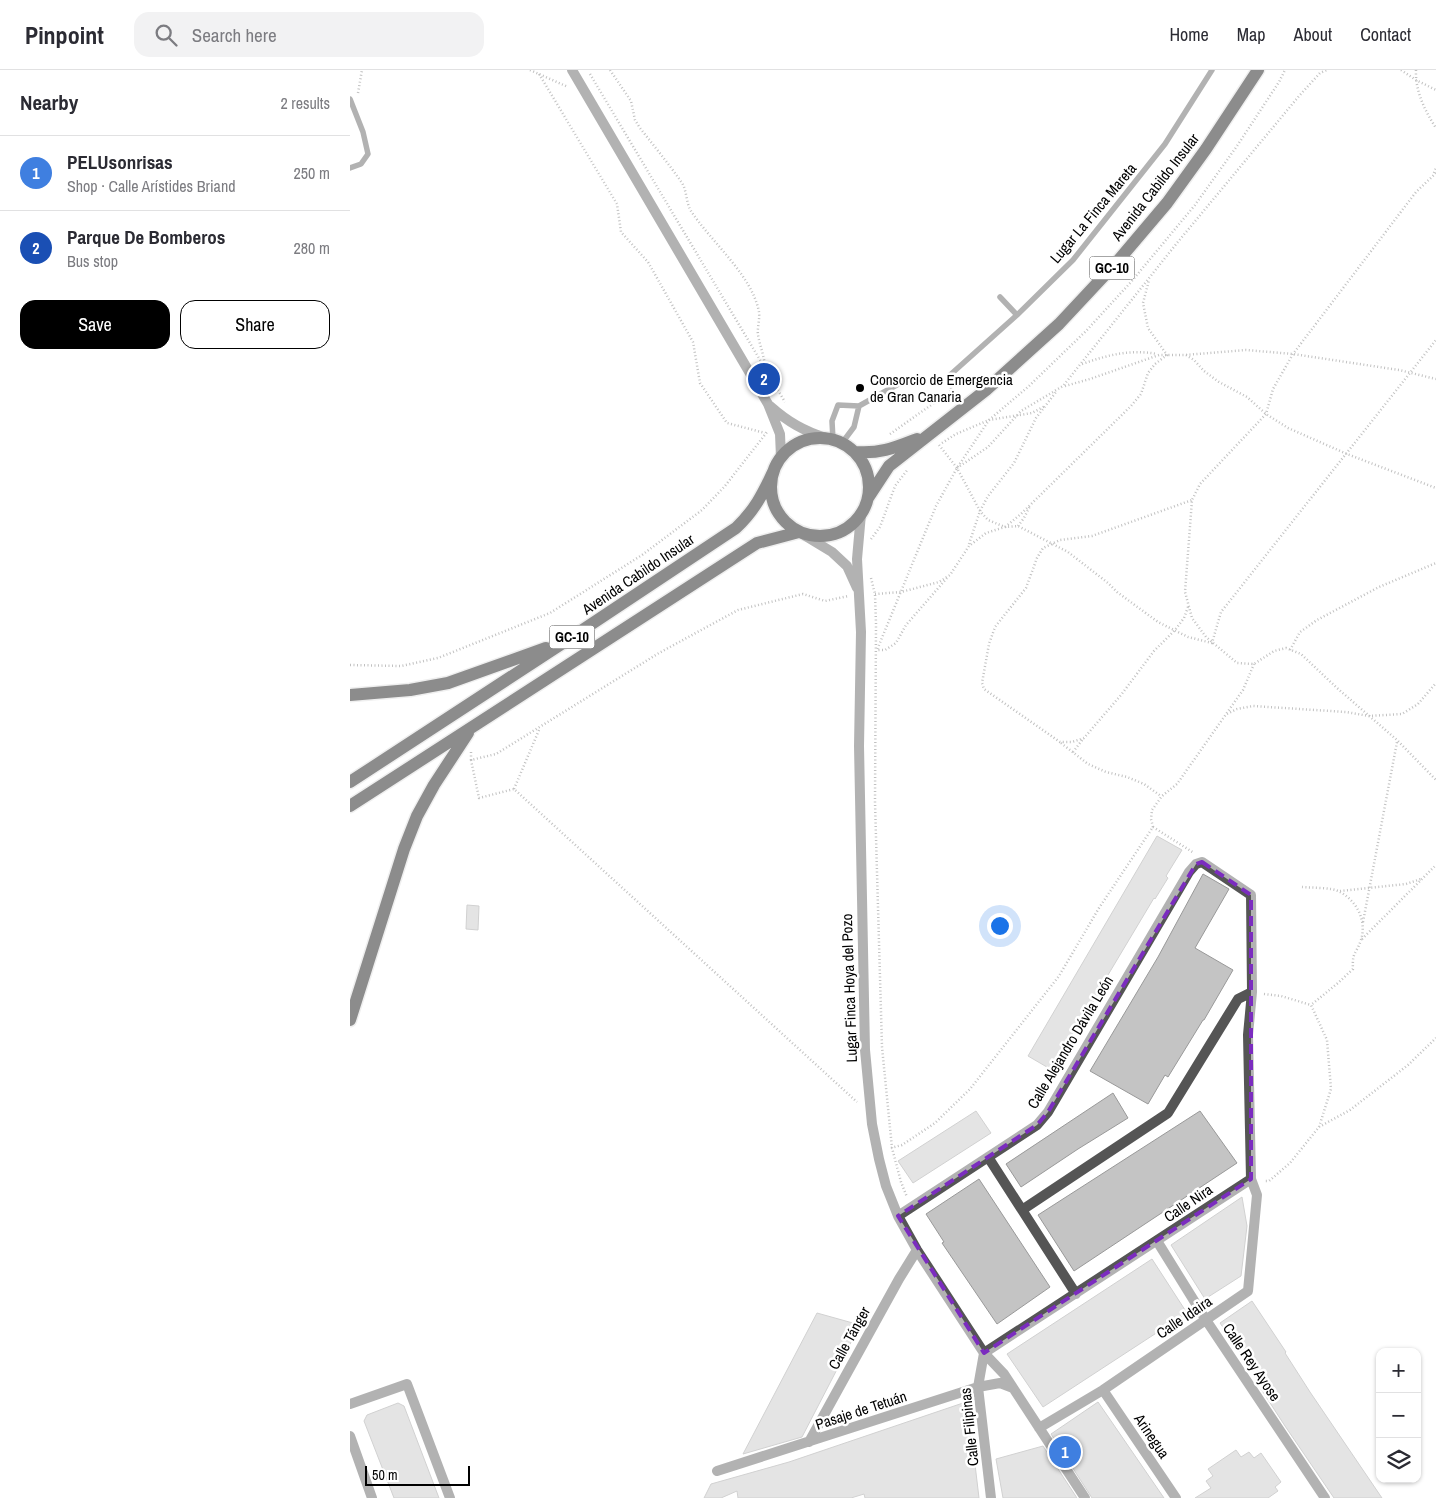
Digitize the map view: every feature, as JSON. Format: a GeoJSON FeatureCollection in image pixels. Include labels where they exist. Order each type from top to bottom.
{"type":"FeatureCollection","features":[{"type":"Feature","properties":{"kind":"main road","name":"Avenida Cabildo Insular"},"geometry":{"type":"LineString","coordinates":[[868,498],[889,466],[986,390],[1052,330],[1117,262],[1167,203],[1206,150],[1258,70]]}},
{"type":"Feature","properties":{"kind":"main road","name":"Avenida Cabildo Insular"},"geometry":{"type":"LineString","coordinates":[[855,452],[874,453],[890,450],[930,433]]}},
{"type":"Feature","properties":{"kind":"main road","name":"GC-10"},"geometry":{"type":"LineString","coordinates":[[813,438],[834,440],[855,452],[865,466],[869,482],[868,498],[861,514],[852,525],[840,532],[826,536],[812,536],[799,532],[787,524],[778,513],[772,500],[773,472],[781,457],[790,448],[813,438]]}},
{"type":"Feature","properties":{"kind":"main road","name":"Avenida Cabildo Insular"},"geometry":{"type":"LineString","coordinates":[[350,782],[736,528],[760,500],[773,472]]}},
{"type":"Feature","properties":{"kind":"main road","name":"GC-10"},"geometry":{"type":"LineString","coordinates":[[350,806],[757,542],[799,532]]}},
{"type":"Feature","properties":{"kind":"main road"},"geometry":{"type":"LineString","coordinates":[[350,695],[410,690],[448,683],[569,639]]}},
{"type":"Feature","properties":{"kind":"main road"},"geometry":{"type":"LineString","coordinates":[[350,1020],[404,849],[417,816],[434,784],[471,728]]}},
{"type":"Feature","properties":{"kind":"street"},"geometry":{"type":"LineString","coordinates":[[572,70],[779,420],[781,457]]}},
{"type":"Feature","properties":{"kind":"street"},"geometry":{"type":"LineString","coordinates":[[779,420],[806,432],[834,440]]}},
{"type":"Feature","properties":{"kind":"street","name":"Lugar Finca Hoya del Pozo"},"geometry":{"type":"LineString","coordinates":[[861,514],[857,547],[861,632],[859,746],[864,1040],[870,1114],[877,1152],[886,1186],[898,1216],[918,1250],[984,1353],[1004,1374],[1085,1498]]}},
{"type":"Feature","properties":{"kind":"street","name":"Lugar Finca Hoya del Pozo"},"geometry":{"type":"LineString","coordinates":[[799,532],[832,552],[847,566],[859,594]]}},
{"type":"Feature","properties":{"kind":"street"},"geometry":{"type":"LineString","coordinates":[[1202,862],[1251,895],[1252,992],[1248,1035],[1251,1179]]}},
{"type":"Feature","properties":{"kind":"street","name":"Calle Alejandro Dávila León"},"geometry":{"type":"LineString","coordinates":[[898,1216],[1037,1125],[1048,1112],[1189,872],[1196,864],[1202,862]]}},
{"type":"Feature","properties":{"kind":"street"},"geometry":{"type":"LineString","coordinates":[[1022,1210],[1168,1113],[1238,1000],[1252,992]]}},
{"type":"Feature","properties":{"kind":"street"},"geometry":{"type":"LineString","coordinates":[[988,1157],[1076,1294]]}},
{"type":"Feature","properties":{"kind":"street","name":"Calle Nira"},"geometry":{"type":"LineString","coordinates":[[984,1353],[1251,1179]]}},
{"type":"Feature","properties":{"kind":"street","name":"Calle Idaira"},"geometry":{"type":"LineString","coordinates":[[1040,1428],[1102,1390],[1248,1291],[1257,1195],[1251,1179]]}},
{"type":"Feature","properties":{"kind":"street","name":"Calle Rey Ayose"},"geometry":{"type":"LineString","coordinates":[[1157,1241],[1206,1320],[1324,1498]]}},
{"type":"Feature","properties":{"kind":"street","name":"Calle Tánger"},"geometry":{"type":"LineString","coordinates":[[809,1442],[898,1279],[918,1250]]}},
{"type":"Feature","properties":{"kind":"street","name":"Calle Filipinas"},"geometry":{"type":"LineString","coordinates":[[984,1353],[978,1387],[991,1498]]}},
{"type":"Feature","properties":{"kind":"street","name":"Pasaje de Tetuán"},"geometry":{"type":"LineString","coordinates":[[717,1471],[978,1387],[1000,1382],[1013,1388]]}},
{"type":"Feature","properties":{"kind":"street"},"geometry":{"type":"LineString","coordinates":[[350,1404],[407,1384],[450,1498]]}},
{"type":"Feature","properties":{"kind":"street","name":"Arinegua"},"geometry":{"type":"LineString","coordinates":[[1102,1390],[1176,1498]]}},
{"type":"Feature","properties":{"kind":"street"},"geometry":{"type":"LineString","coordinates":[[350,1436],[372,1498]]}},
{"type":"Feature","properties":{"kind":"lane","name":"Lugar La Finca Mareta"},"geometry":{"type":"LineString","coordinates":[[950,375],[1017,315],[1074,260],[1165,144],[1212,70]]}},
{"type":"Feature","properties":{"kind":"lane"},"geometry":{"type":"LineString","coordinates":[[350,99],[363,132],[368,154],[361,164],[350,168]]}},
{"type":"Feature","properties":{"kind":"lane"},"geometry":{"type":"LineString","coordinates":[[1000,297],[1017,315]]}},
{"type":"Feature","properties":{"kind":"lane"},"geometry":{"type":"LineString","coordinates":[[859,406],[854,427],[834,440],[832,421],[838,405],[859,406],[902,382]]}},
{"type":"Feature","properties":{"kind":"path"},"geometry":{"type":"LineString","coordinates":[[354,111],[362,70]]}},
{"type":"Feature","properties":{"kind":"path"},"geometry":{"type":"LineString","coordinates":[[530,70],[588,97],[600,91]]}},
{"type":"Feature","properties":{"kind":"path"},"geometry":{"type":"LineString","coordinates":[[350,665],[400,666],[438,658],[550,613],[642,555],[702,510],[725,486],[765,433],[790,410],[588,70]]}},
{"type":"Feature","properties":{"kind":"path"},"geometry":{"type":"LineString","coordinates":[[610,70],[631,101],[635,120],[640,128],[683,184],[690,209],[706,233],[742,274],[749,285],[759,313],[758,332],[765,357],[765,370]]}},
{"type":"Feature","properties":{"kind":"path"},"geometry":{"type":"LineString","coordinates":[[877,650],[936,506],[957,468],[989,420],[1029,386],[1079,338],[1131,282],[1195,205],[1238,146],[1279,82],[1284,70]]}},
{"type":"Feature","properties":{"kind":"path"},"geometry":{"type":"LineString","coordinates":[[1063,386],[1299,96],[1320,73],[1327,70]]}},
{"type":"Feature","properties":{"kind":"path"},"geometry":{"type":"LineString","coordinates":[[1401,70],[1436,90]]}},
{"type":"Feature","properties":{"kind":"path"},"geometry":{"type":"LineString","coordinates":[[1416,70],[1416,80],[1426,112],[1436,128]]}},
{"type":"Feature","properties":{"kind":"path"},"geometry":{"type":"LineString","coordinates":[[539,74],[617,204],[621,232],[648,262],[693,342],[700,383],[727,423],[765,433]]}},
{"type":"Feature","properties":{"kind":"path"},"geometry":{"type":"LineString","coordinates":[[1254,664],[1237,663],[1206,638],[1192,618],[1185,592],[1192,500],[1200,484],[1266,414],[1273,390],[1293,354],[1416,192],[1436,171]]}},
{"type":"Feature","properties":{"kind":"path"},"geometry":{"type":"LineString","coordinates":[[1149,279],[1143,303],[1148,328],[1167,355]]}},
{"type":"Feature","properties":{"kind":"path"},"geometry":{"type":"LineString","coordinates":[[1212,643],[1221,612],[1436,340]]}},
{"type":"Feature","properties":{"kind":"path"},"geometry":{"type":"LineString","coordinates":[[1081,364],[1108,355],[1141,351],[1158,355],[1185,355],[1246,350],[1293,354],[1411,373],[1436,379]]}},
{"type":"Feature","properties":{"kind":"path"},"geometry":{"type":"LineString","coordinates":[[957,468],[988,447],[1021,411],[1063,386],[1090,379],[1158,355]]}},
{"type":"Feature","properties":{"kind":"path"},"geometry":{"type":"LineString","coordinates":[[1005,527],[1021,514],[1131,406],[1141,394],[1148,372],[1167,355]]}},
{"type":"Feature","properties":{"kind":"path"},"geometry":{"type":"LineString","coordinates":[[1185,355],[1194,360],[1204,371],[1219,382],[1247,397],[1266,414],[1288,428],[1346,454],[1436,488]]}},
{"type":"Feature","properties":{"kind":"path"},"geometry":{"type":"LineString","coordinates":[[885,438],[952,391],[950,375]]}},
{"type":"Feature","properties":{"kind":"path"},"geometry":{"type":"LineString","coordinates":[[877,650],[885,650],[896,642],[906,625],[950,575],[969,546],[980,511],[988,496],[1014,462],[1036,418],[1056,390]]}},
{"type":"Feature","properties":{"kind":"path"},"geometry":{"type":"LineString","coordinates":[[1005,527],[988,520],[980,511],[957,468],[939,445],[956,434],[989,420],[1032,413],[1045,406]]}},
{"type":"Feature","properties":{"kind":"path"},"geometry":{"type":"LineString","coordinates":[[869,544],[871,538],[880,527],[895,486],[908,469]]}},
{"type":"Feature","properties":{"kind":"path"},"geometry":{"type":"LineString","coordinates":[[1162,796],[1127,776],[1106,772],[1088,764],[1060,742],[990,694],[984,689],[982,683],[989,644],[995,627],[1026,588],[1037,558],[1043,548],[1051,543],[1092,536],[1192,500]]}},
{"type":"Feature","properties":{"kind":"path"},"geometry":{"type":"LineString","coordinates":[[1018,526],[1031,503]]}},
{"type":"Feature","properties":{"kind":"path"},"geometry":{"type":"LineString","coordinates":[[969,546],[986,533],[1005,527],[1018,526],[1068,552],[1158,622],[1188,637],[1212,643]]}},
{"type":"Feature","properties":{"kind":"path"},"geometry":{"type":"LineString","coordinates":[[1290,650],[1300,632],[1317,620],[1379,588],[1436,563]]}},
{"type":"Feature","properties":{"kind":"path"},"geometry":{"type":"LineString","coordinates":[[875,594],[901,592],[939,582],[950,575]]}},
{"type":"Feature","properties":{"kind":"path"},"geometry":{"type":"LineString","coordinates":[[871,578],[875,594],[877,650],[875,802],[882,1047],[892,1148],[901,1182],[913,1206]]}},
{"type":"Feature","properties":{"kind":"path"},"geometry":{"type":"LineString","coordinates":[[471,760],[496,754],[659,654],[738,610],[803,594],[825,601],[859,594]]}},
{"type":"Feature","properties":{"kind":"path"},"geometry":{"type":"LineString","coordinates":[[1073,752],[1121,695],[1154,651],[1175,630],[1184,618],[1189,605]]}},
{"type":"Feature","properties":{"kind":"path"},"geometry":{"type":"LineString","coordinates":[[877,1152],[902,1145],[935,1122],[970,1089],[1059,976],[1099,908],[1152,827],[1152,810],[1162,796],[1177,784],[1243,690],[1254,664],[1274,651],[1286,648],[1301,654],[1397,740],[1436,780]]}},
{"type":"Feature","properties":{"kind":"path"},"geometry":{"type":"LineString","coordinates":[[1226,714],[1237,709],[1253,706],[1346,712],[1369,716],[1402,714],[1418,704],[1436,683]]}},
{"type":"Feature","properties":{"kind":"path"},"geometry":{"type":"LineString","coordinates":[[471,728],[471,760],[479,798],[514,789]]}},
{"type":"Feature","properties":{"kind":"path"},"geometry":{"type":"LineString","coordinates":[[514,789],[539,728]]}},
{"type":"Feature","properties":{"kind":"path"},"geometry":{"type":"LineString","coordinates":[[1060,742],[1072,742],[1084,738]]}},
{"type":"Feature","properties":{"kind":"path"},"geometry":{"type":"LineString","coordinates":[[1361,940],[1397,740]]}},
{"type":"Feature","properties":{"kind":"path"},"geometry":{"type":"LineString","coordinates":[[514,789],[870,1114]]}},
{"type":"Feature","properties":{"kind":"path"},"geometry":{"type":"LineString","coordinates":[[1152,827],[1192,851],[1202,862]]}},
{"type":"Feature","properties":{"kind":"path"},"geometry":{"type":"LineString","coordinates":[[1311,1005],[1353,969],[1352,957],[1361,940],[1436,865]]}},
{"type":"Feature","properties":{"kind":"path"},"geometry":{"type":"LineString","coordinates":[[1302,887],[1339,891],[1406,884],[1422,879]]}},
{"type":"Feature","properties":{"kind":"path"},"geometry":{"type":"LineString","coordinates":[[1339,891],[1356,905],[1363,922]]}},
{"type":"Feature","properties":{"kind":"path"},"geometry":{"type":"LineString","coordinates":[[1251,1179],[1269,1181],[1290,1163],[1319,1127],[1332,1090],[1327,1040],[1311,1005],[1281,996],[1252,992]]}},
{"type":"Feature","properties":{"kind":"path"},"geometry":{"type":"LineString","coordinates":[[1319,1127],[1350,1110],[1408,1065],[1436,1038]]}},
{"type":"Feature","properties":{"kind":"highlighted area"},"geometry":{"type":"Polygon","coordinates":[[[1202,862],[1251,895],[1251,1179],[984,1353],[898,1216],[1037,1125],[1048,1112],[1196,864],[1202,862]]]}},
{"type":"Feature","properties":{"kind":"building"},"geometry":{"type":"Polygon","coordinates":[[[1157,836],[1182,850],[1166,876],[1168,878],[1154,898],[1099,990],[1087,1014],[1085,1013],[1052,1070],[1028,1056],[1157,836]]]}},
{"type":"Feature","properties":{"kind":"building"},"geometry":{"type":"Polygon","coordinates":[[[1203,874],[1229,889],[1195,948],[1233,970],[1168,1077],[1165,1075],[1148,1104],[1090,1071],[1158,957],[1203,874]]]}},
{"type":"Feature","properties":{"kind":"building"},"geometry":{"type":"Polygon","coordinates":[[[467,905],[479,906],[478,930],[466,929],[467,905]]]}},
{"type":"Feature","properties":{"kind":"building"},"geometry":{"type":"Polygon","coordinates":[[[1113,1093],[1128,1118],[1021,1187],[1006,1164],[1113,1093]]]}},
{"type":"Feature","properties":{"kind":"building"},"geometry":{"type":"Polygon","coordinates":[[[976,1111],[991,1133],[913,1183],[898,1161],[976,1111]]]}},
{"type":"Feature","properties":{"kind":"building"},"geometry":{"type":"Polygon","coordinates":[[[1200,1111],[1237,1163],[1074,1271],[1038,1215],[1200,1111]]]}},
{"type":"Feature","properties":{"kind":"building"},"geometry":{"type":"Polygon","coordinates":[[[979,1179],[1050,1287],[997,1324],[942,1243],[944,1242],[926,1214],[979,1179]]]}},
{"type":"Feature","properties":{"kind":"building"},"geometry":{"type":"Polygon","coordinates":[[[1242,1197],[1247,1226],[1241,1276],[1205,1299],[1171,1245],[1242,1197]]]}},
{"type":"Feature","properties":{"kind":"building"},"geometry":{"type":"Polygon","coordinates":[[[1152,1259],[1187,1313],[1043,1407],[1007,1354],[1152,1259]]]}},
{"type":"Feature","properties":{"kind":"building"},"geometry":{"type":"Polygon","coordinates":[[[1252,1301],[1310,1392],[1382,1498],[1334,1498],[1285,1426],[1261,1389],[1264,1387],[1220,1323],[1252,1301]]]}},
{"type":"Feature","properties":{"kind":"building"},"geometry":{"type":"Polygon","coordinates":[[[817,1313],[860,1325],[802,1437],[743,1454],[817,1313]]]}},
{"type":"Feature","properties":{"kind":"building"},"geometry":{"type":"Polygon","coordinates":[[[1098,1402],[1164,1498],[1092,1498],[1051,1434],[1098,1402]]]}},
{"type":"Feature","properties":{"kind":"building"},"geometry":{"type":"Polygon","coordinates":[[[398,1403],[404,1406],[439,1498],[394,1498],[364,1421],[367,1415],[398,1403]]]}},
{"type":"Feature","properties":{"kind":"building"},"geometry":{"type":"Polygon","coordinates":[[[963,1403],[974,1456],[979,1498],[865,1498],[864,1494],[851,1498],[738,1498],[737,1491],[721,1498],[704,1498],[711,1484],[789,1462],[963,1403]]]}},
{"type":"Feature","properties":{"kind":"building"},"geometry":{"type":"Polygon","coordinates":[[[1043,1446],[1077,1498],[1003,1498],[996,1459],[1043,1446]]]}},
{"type":"Feature","properties":{"kind":"building"},"geometry":{"type":"Polygon","coordinates":[[[1236,1450],[1241,1457],[1249,1452],[1254,1458],[1261,1453],[1281,1482],[1275,1487],[1278,1491],[1268,1498],[1195,1498],[1211,1488],[1206,1481],[1213,1476],[1208,1469],[1236,1450]]]}},
{"type":"Feature","properties":{"kind":"place","name":"Parque De Bomberos"},"geometry":{"type":"Point","coordinates":[764,379]}},
{"type":"Feature","properties":{"kind":"place","name":"Consorcio de Emergencia de Gran Canaria"},"geometry":{"type":"Point","coordinates":[860,388]}},
{"type":"Feature","properties":{"kind":"place","name":"PELUsonrisas"},"geometry":{"type":"Point","coordinates":[1065,1452]}}]}
